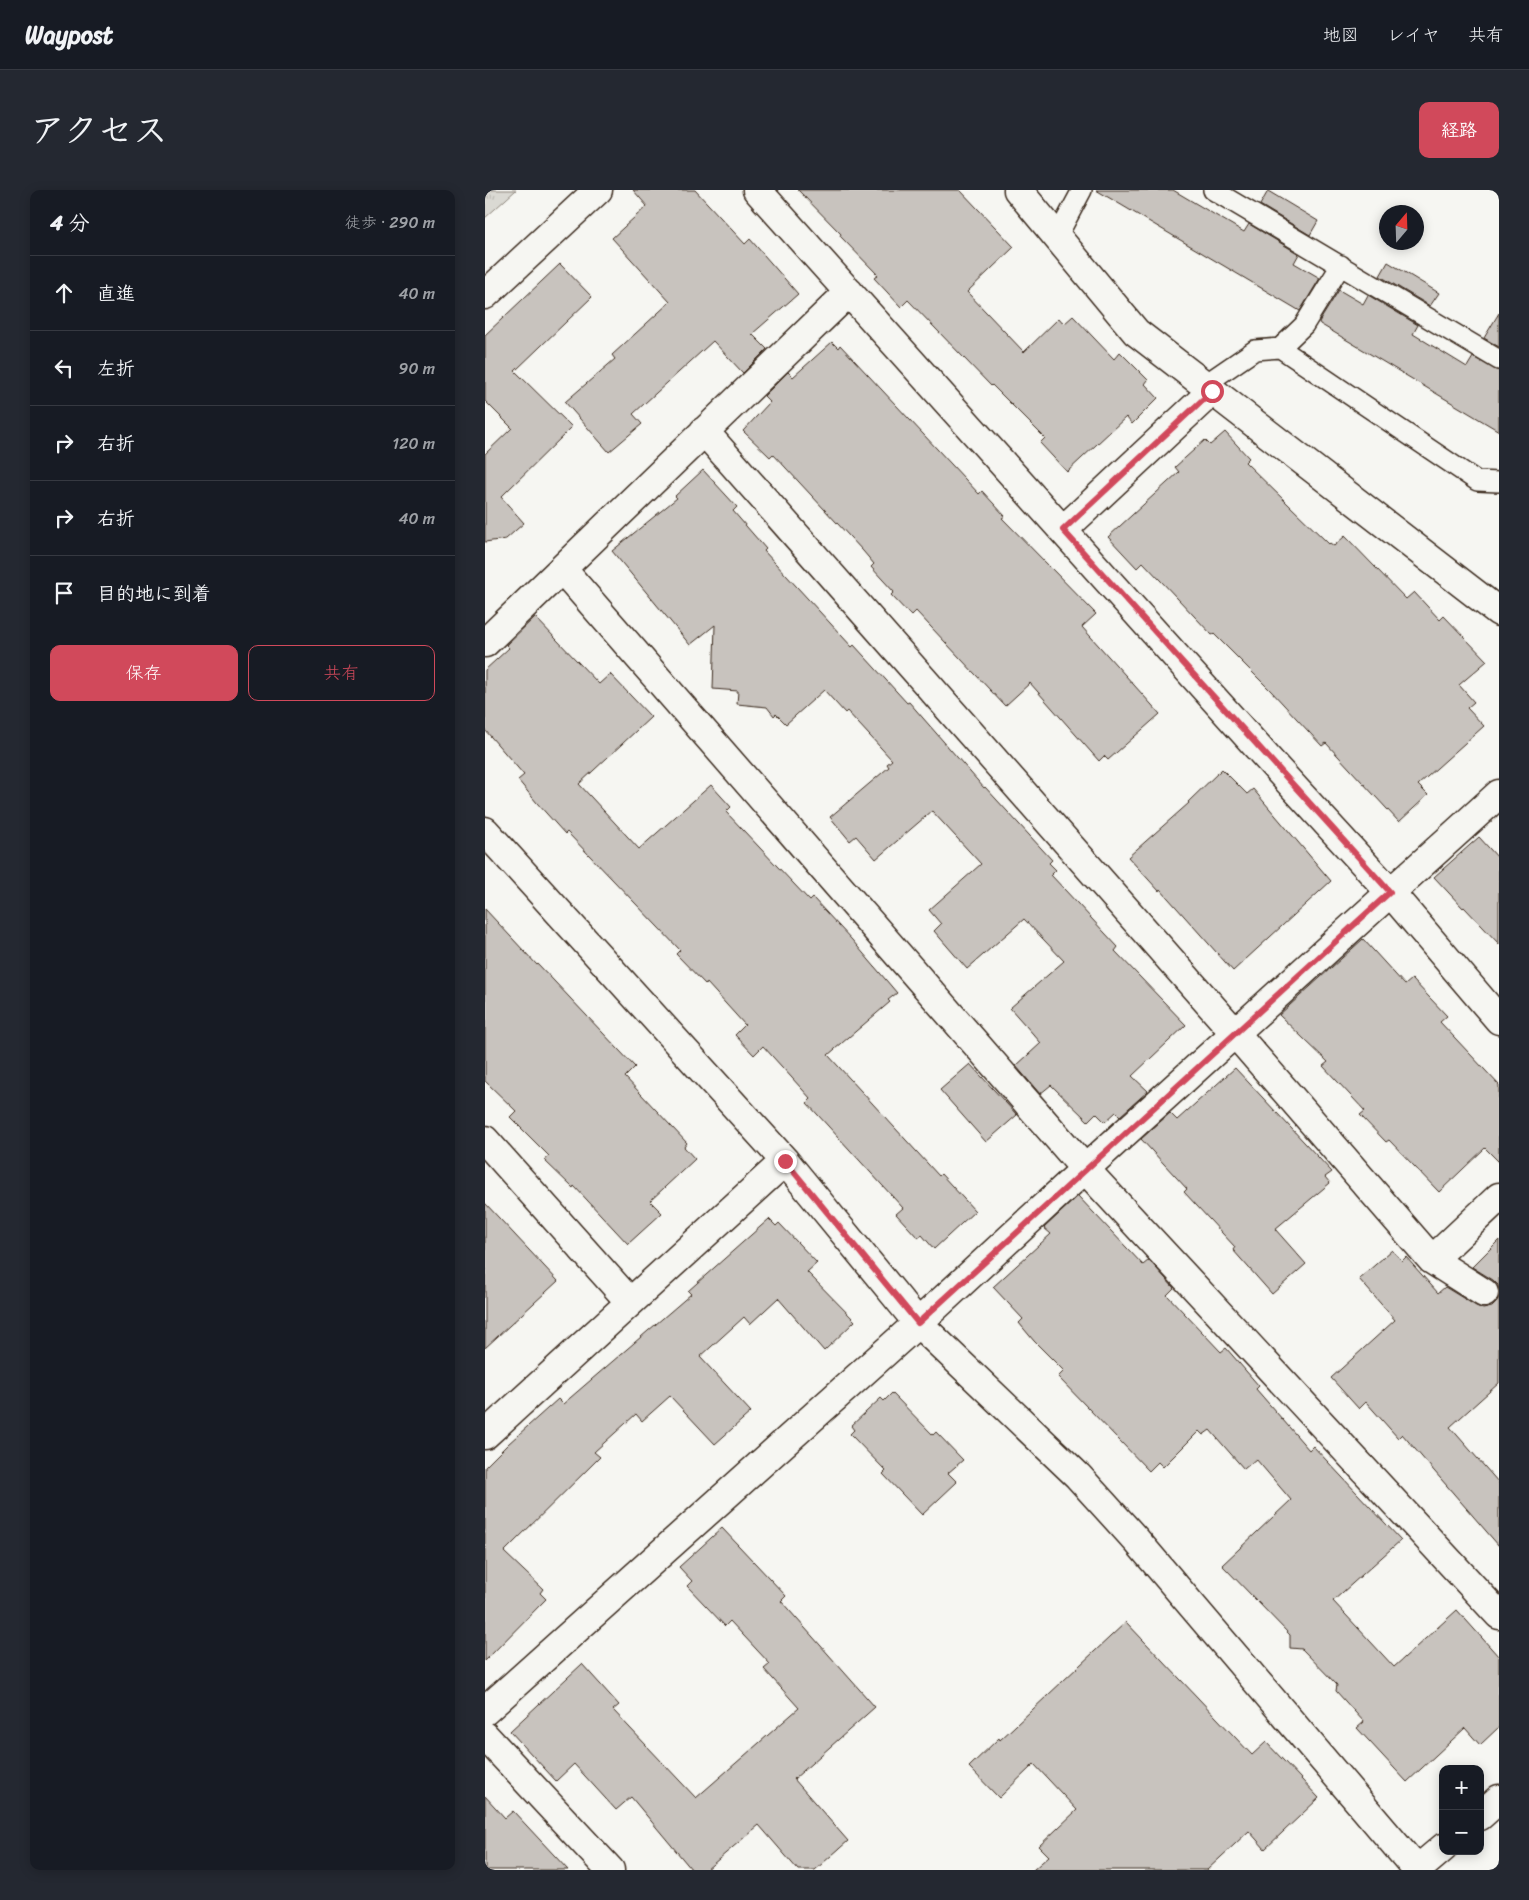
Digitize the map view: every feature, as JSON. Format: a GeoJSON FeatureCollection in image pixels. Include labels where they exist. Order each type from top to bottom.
{"type":"FeatureCollection","features":[{"type":"Feature","properties":{"kind":"street"},"geometry":{"type":"LineString","coordinates":[[485,295],[598,190]]}},
{"type":"Feature","properties":{"kind":"street"},"geometry":{"type":"LineString","coordinates":[[757,190],[1390,892],[1499,1020]]}},
{"type":"Feature","properties":{"kind":"street"},"geometry":{"type":"LineString","coordinates":[[1018,190],[1136,332],[1499,612]]}},
{"type":"Feature","properties":{"kind":"street"},"geometry":{"type":"LineString","coordinates":[[485,643],[849,292]]}},
{"type":"Feature","properties":{"kind":"street"},"geometry":{"type":"LineString","coordinates":[[1063,530],[1208,388]]}},
{"type":"Feature","properties":{"kind":"street"},"geometry":{"type":"LineString","coordinates":[[705,431],[1235,1033],[1432,1260],[1484,1293]]}},
{"type":"Feature","properties":{"kind":"street"},"geometry":{"type":"LineString","coordinates":[[562,569],[1085,1169],[1499,1614]]}},
{"type":"Feature","properties":{"kind":"street"},"geometry":{"type":"LineString","coordinates":[[485,1711],[918,1323],[1499,794]]}},
{"type":"Feature","properties":{"kind":"street"},"geometry":{"type":"LineString","coordinates":[[485,831],[785,1161],[918,1323],[1078,1476],[1137,1540],[1417,1870],[1439,1851]]}},
{"type":"Feature","properties":{"kind":"street"},"geometry":{"type":"LineString","coordinates":[[485,1140],[630,1302]]}},
{"type":"Feature","properties":{"kind":"street"},"geometry":{"type":"LineString","coordinates":[[485,1435],[785,1161]]}},
{"type":"Feature","properties":{"kind":"street"},"geometry":{"type":"LineString","coordinates":[[1432,1260],[1499,1197]]}},
{"type":"Feature","properties":{"kind":"street"},"geometry":{"type":"LineString","coordinates":[[485,1736],[610,1870]]}},
{"type":"Feature","properties":{"kind":"street"},"geometry":{"type":"LineString","coordinates":[[1484,1812],[1499,1799]]}},
{"type":"Feature","properties":{"kind":"lane"},"geometry":{"type":"LineString","coordinates":[[1057,237],[1082,190]]}},
{"type":"Feature","properties":{"kind":"lane"},"geometry":{"type":"LineString","coordinates":[[1213,190],[1499,360]]}},
{"type":"Feature","properties":{"kind":"lane"},"geometry":{"type":"LineString","coordinates":[[1280,348],[1304,325],[1341,266]]}},
{"type":"Feature","properties":{"kind":"lane"},"geometry":{"type":"LineString","coordinates":[[1208,388],[1255,350],[1280,348],[1477,482],[1499,482]]}},
{"type":"Feature","properties":{"kind":"green space"},"geometry":{"type":"Polygon","coordinates":[[[485,190],[516,190],[485,218],[485,190]]]}},
{"type":"Feature","properties":{"kind":"building"},"geometry":{"type":"Polygon","coordinates":[[[633,190],[695,190],[745,244],[750,239],[798,294],[752,334],[767,349],[743,373],[713,341],[633,414],[642,424],[609,452],[565,402],[615,359],[612,355],[670,302],[612,238],[647,206],[633,190]]]}},
{"type":"Feature","properties":{"kind":"building"},"geometry":{"type":"Polygon","coordinates":[[[798,190],[960,190],[1014,247],[967,292],[1024,352],[1059,318],[1064,324],[1073,316],[1114,359],[1120,352],[1148,380],[1145,384],[1158,398],[1132,424],[1126,417],[1067,472],[1040,443],[1045,438],[991,386],[908,300],[901,307],[874,278],[878,275],[798,190]]]}},
{"type":"Feature","properties":{"kind":"building"},"geometry":{"type":"Polygon","coordinates":[[[1096,190],[1173,190],[1244,232],[1249,224],[1299,254],[1294,263],[1320,278],[1300,311],[1096,190]]]}},
{"type":"Feature","properties":{"kind":"building"},"geometry":{"type":"Polygon","coordinates":[[[1268,191],[1318,221],[1310,235],[1260,205],[1268,191]]]}},
{"type":"Feature","properties":{"kind":"building"},"geometry":{"type":"Polygon","coordinates":[[[1388,262],[1439,293],[1430,306],[1380,276],[1388,262]]]}},
{"type":"Feature","properties":{"kind":"building"},"geometry":{"type":"Polygon","coordinates":[[[560,264],[592,297],[515,371],[572,427],[501,497],[524,523],[506,539],[485,542],[485,454],[512,428],[485,401],[485,335],[560,264]]]}},
{"type":"Feature","properties":{"kind":"building"},"geometry":{"type":"Polygon","coordinates":[[[1339,290],[1363,304],[1368,295],[1418,325],[1413,334],[1467,367],[1473,357],[1499,371],[1499,431],[1320,324],[1319,322],[1339,290]]]}},
{"type":"Feature","properties":{"kind":"building"},"geometry":{"type":"Polygon","coordinates":[[[1499,313],[1499,347],[1484,338],[1499,313]]]}},
{"type":"Feature","properties":{"kind":"building"},"geometry":{"type":"Polygon","coordinates":[[[832,342],[838,348],[840,345],[979,494],[982,491],[1005,516],[1002,518],[1096,614],[1082,627],[1160,714],[1108,760],[1104,756],[1099,761],[1030,683],[1005,706],[916,611],[911,616],[891,595],[894,592],[871,567],[874,564],[863,551],[773,454],[770,457],[743,431],[770,402],[764,396],[788,372],[793,377],[832,342]]]}},
{"type":"Feature","properties":{"kind":"building"},"geometry":{"type":"Polygon","coordinates":[[[1225,432],[1249,458],[1245,462],[1329,544],[1334,546],[1345,536],[1406,599],[1414,592],[1440,620],[1444,616],[1487,661],[1459,685],[1474,702],[1467,708],[1484,726],[1418,785],[1428,795],[1399,822],[1326,743],[1322,746],[1271,691],[1214,634],[1212,635],[1143,562],[1137,568],[1108,537],[1179,472],[1175,467],[1205,440],[1210,445],[1225,432]]]}},
{"type":"Feature","properties":{"kind":"building"},"geometry":{"type":"Polygon","coordinates":[[[703,470],[737,507],[733,511],[766,549],[764,551],[852,647],[854,645],[907,703],[909,702],[984,788],[1052,860],[1049,863],[1056,870],[1051,875],[1118,947],[1115,951],[1186,1025],[1132,1076],[1148,1091],[1120,1116],[1116,1112],[1105,1122],[1096,1113],[1088,1121],[1051,1085],[1040,1094],[1016,1066],[1041,1043],[1010,1008],[1064,961],[1024,919],[967,969],[934,931],[941,924],[929,910],[981,864],[932,811],[876,859],[856,836],[850,841],[830,817],[889,767],[887,764],[892,760],[847,711],[845,713],[824,690],[786,724],[776,714],[774,716],[767,707],[737,704],[738,691],[713,689],[715,625],[690,645],[612,551],[677,498],[675,496],[703,470]]]}},
{"type":"Feature","properties":{"kind":"building"},"geometry":{"type":"Polygon","coordinates":[[[535,617],[599,684],[610,674],[651,717],[579,784],[639,849],[711,785],[731,807],[726,812],[810,901],[813,898],[897,993],[888,1000],[890,1002],[828,1055],[939,1176],[941,1174],[975,1211],[934,1249],[922,1235],[918,1238],[896,1214],[903,1208],[807,1103],[811,1099],[763,1046],[754,1055],[735,1035],[745,1025],[707,983],[706,985],[676,954],[680,950],[567,832],[565,834],[537,803],[518,780],[524,775],[485,730],[485,670],[509,648],[506,645],[535,617]]]}},
{"type":"Feature","properties":{"kind":"building"},"geometry":{"type":"Polygon","coordinates":[[[1222,769],[1247,794],[1253,789],[1331,881],[1233,971],[1160,889],[1159,891],[1128,857],[1189,803],[1222,769]]]}},
{"type":"Feature","properties":{"kind":"building"},"geometry":{"type":"Polygon","coordinates":[[[1479,837],[1499,859],[1499,944],[1434,877],[1479,837]]]}},
{"type":"Feature","properties":{"kind":"building"},"geometry":{"type":"Polygon","coordinates":[[[485,909],[635,1067],[625,1077],[687,1143],[684,1147],[695,1159],[650,1201],[662,1213],[628,1244],[574,1186],[573,1188],[544,1160],[549,1156],[510,1117],[516,1111],[485,1081],[485,909]]]}},
{"type":"Feature","properties":{"kind":"building"},"geometry":{"type":"Polygon","coordinates":[[[1363,939],[1405,985],[1412,979],[1447,1016],[1440,1022],[1499,1085],[1499,1162],[1485,1148],[1439,1192],[1389,1140],[1386,1142],[1360,1115],[1365,1111],[1323,1066],[1328,1062],[1279,1015],[1363,939]]]}},
{"type":"Feature","properties":{"kind":"building"},"geometry":{"type":"Polygon","coordinates":[[[970,1064],[1017,1115],[986,1142],[940,1090],[970,1064]]]}},
{"type":"Feature","properties":{"kind":"building"},"geometry":{"type":"Polygon","coordinates":[[[1235,1068],[1332,1172],[1325,1177],[1330,1183],[1275,1229],[1306,1264],[1272,1294],[1233,1250],[1235,1247],[1184,1192],[1187,1189],[1141,1139],[1170,1113],[1177,1120],[1235,1068]]]}},
{"type":"Feature","properties":{"kind":"building"},"geometry":{"type":"Polygon","coordinates":[[[1078,1196],[1143,1265],[1149,1260],[1174,1288],[1167,1295],[1221,1352],[1226,1348],[1259,1386],[1256,1389],[1309,1450],[1313,1446],[1401,1540],[1333,1601],[1394,1667],[1457,1610],[1499,1657],[1499,1727],[1480,1745],[1465,1728],[1407,1782],[1357,1728],[1364,1722],[1336,1691],[1337,1685],[1302,1649],[1290,1648],[1290,1635],[1222,1565],[1291,1500],[1256,1459],[1244,1469],[1210,1430],[1203,1435],[1199,1431],[1163,1467],[1158,1462],[1149,1471],[1058,1377],[1064,1371],[1034,1341],[1019,1323],[1023,1319],[993,1287],[1051,1234],[1044,1228],[1078,1196]]]}},
{"type":"Feature","properties":{"kind":"building"},"geometry":{"type":"Polygon","coordinates":[[[485,1203],[558,1281],[485,1348],[485,1203]]]}},
{"type":"Feature","properties":{"kind":"building"},"geometry":{"type":"Polygon","coordinates":[[[769,1219],[776,1226],[779,1223],[817,1263],[807,1272],[855,1321],[824,1351],[778,1298],[750,1324],[744,1317],[700,1357],[751,1412],[715,1444],[670,1396],[642,1421],[636,1414],[594,1452],[600,1457],[504,1552],[543,1589],[540,1593],[546,1599],[485,1661],[485,1467],[558,1399],[563,1404],[691,1294],[688,1291],[769,1219]]]}},
{"type":"Feature","properties":{"kind":"building"},"geometry":{"type":"Polygon","coordinates":[[[1499,1240],[1499,1291],[1498,1285],[1493,1280],[1472,1267],[1499,1240]]]}},
{"type":"Feature","properties":{"kind":"building"},"geometry":{"type":"Polygon","coordinates":[[[1392,1250],[1402,1261],[1406,1257],[1438,1293],[1445,1287],[1483,1309],[1492,1307],[1497,1302],[1499,1296],[1499,1383],[1450,1427],[1499,1483],[1499,1546],[1402,1434],[1398,1438],[1366,1402],[1359,1409],[1331,1378],[1395,1320],[1359,1279],[1392,1250]]]}},
{"type":"Feature","properties":{"kind":"building"},"geometry":{"type":"Polygon","coordinates":[[[892,1393],[933,1435],[936,1432],[963,1460],[948,1473],[957,1482],[922,1515],[883,1474],[886,1471],[850,1434],[854,1430],[851,1426],[881,1398],[884,1401],[892,1393]]]}},
{"type":"Feature","properties":{"kind":"building"},"geometry":{"type":"Polygon","coordinates":[[[722,1528],[786,1596],[781,1601],[875,1707],[794,1779],[848,1841],[815,1870],[798,1870],[759,1825],[706,1870],[692,1870],[631,1797],[616,1810],[574,1764],[556,1781],[510,1731],[582,1664],[619,1705],[613,1710],[696,1798],[799,1708],[764,1669],[770,1664],[730,1621],[725,1626],[687,1586],[692,1581],[679,1567],[722,1528]]]}},
{"type":"Feature","properties":{"kind":"building"},"geometry":{"type":"Polygon","coordinates":[[[1126,1622],[1252,1755],[1266,1742],[1319,1798],[1265,1849],[1249,1831],[1207,1870],[1033,1870],[1049,1856],[1039,1846],[1077,1810],[1034,1764],[999,1798],[969,1767],[1126,1622]]]}},
{"type":"Feature","properties":{"kind":"building"},"geometry":{"type":"Polygon","coordinates":[[[485,1796],[505,1818],[513,1811],[568,1870],[485,1870],[485,1796]]]}},
{"type":"Feature","properties":{"kind":"route"},"geometry":{"type":"LineString","coordinates":[[785,1161],[918,1323],[1390,892],[1063,530],[1212,391]]}}]}
